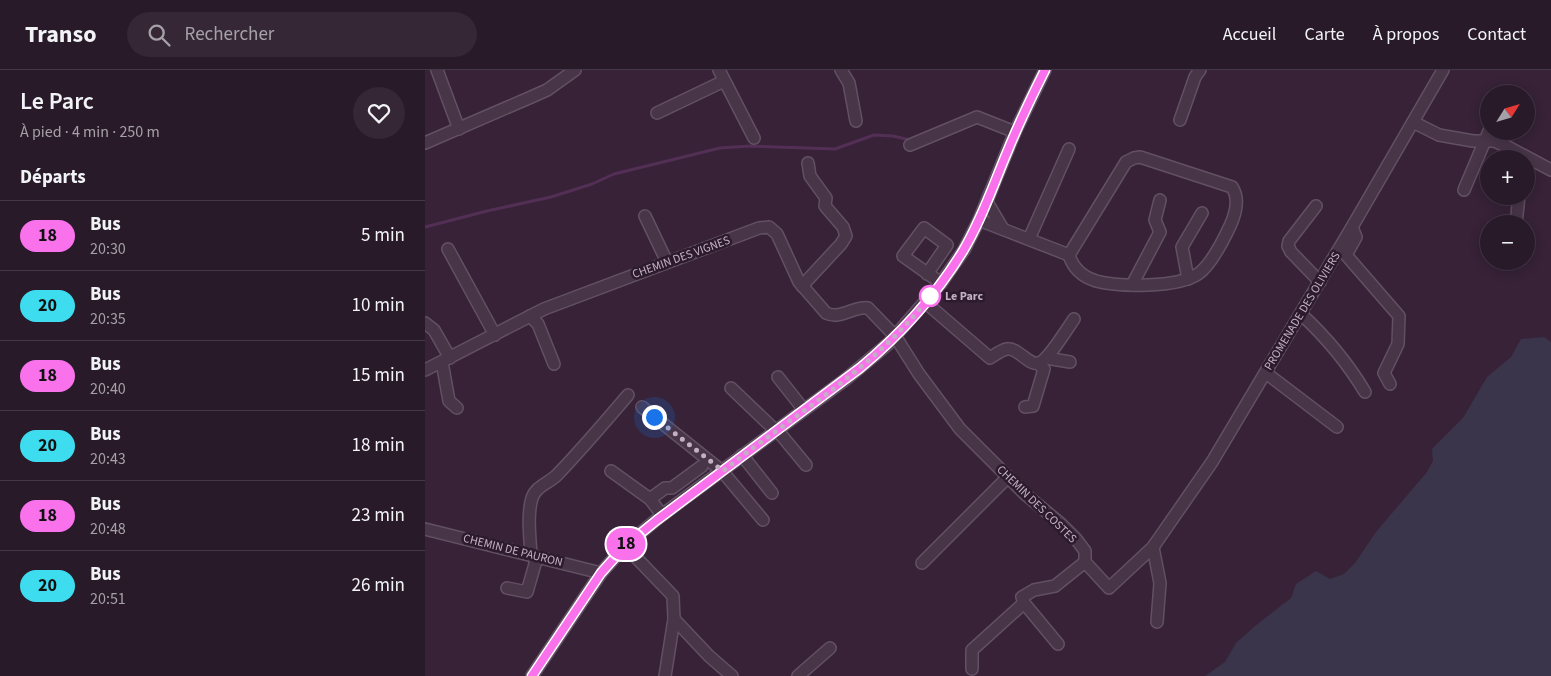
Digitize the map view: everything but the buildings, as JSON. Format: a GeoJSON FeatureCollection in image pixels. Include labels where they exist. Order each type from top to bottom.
{"type":"FeatureCollection","features":[{"type":"Feature","properties":{"kind":"street"},"geometry":{"type":"LineString","coordinates":[[437,70],[459,129]]}},
{"type":"Feature","properties":{"kind":"street"},"geometry":{"type":"LineString","coordinates":[[425,143],[547,90],[575,70]]}},
{"type":"Feature","properties":{"kind":"street"},"geometry":{"type":"LineString","coordinates":[[841,70],[849,83],[856,121]]}},
{"type":"Feature","properties":{"kind":"street"},"geometry":{"type":"LineString","coordinates":[[532,676],[601,573],[625,546],[662,515],[846,380],[888,344],[925,302],[941,283],[963,250],[979,220],[1015,132],[1045,70]]}},
{"type":"Feature","properties":{"kind":"street"},"geometry":{"type":"LineString","coordinates":[[1180,120],[1195,77],[1200,70]]}},
{"type":"Feature","properties":{"kind":"street","name":"PROMENADE DES OLIVIERS"},"geometry":{"type":"LineString","coordinates":[[1153,547],[1212,462],[1320,282],[1443,70]]}},
{"type":"Feature","properties":{"kind":"street"},"geometry":{"type":"LineString","coordinates":[[657,113],[721,75],[754,138]]}},
{"type":"Feature","properties":{"kind":"street"},"geometry":{"type":"LineString","coordinates":[[910,145],[977,117],[1015,132]]}},
{"type":"Feature","properties":{"kind":"street"},"geometry":{"type":"LineString","coordinates":[[1413,122],[1439,135],[1473,140],[1480,138]]}},
{"type":"Feature","properties":{"kind":"street"},"geometry":{"type":"LineString","coordinates":[[1464,190],[1485,140]]}},
{"type":"Feature","properties":{"kind":"street"},"geometry":{"type":"LineString","coordinates":[[1493,140],[1551,170]]}},
{"type":"Feature","properties":{"kind":"street"},"geometry":{"type":"LineString","coordinates":[[1029,239],[1069,148]]}},
{"type":"Feature","properties":{"kind":"street"},"geometry":{"type":"LineString","coordinates":[[1140,157],[1232,187],[1237,194],[1236,215],[1224,239],[1212,259],[1199,274],[1188,279],[1179,282],[1132,285],[1095,281],[1085,276],[1071,264],[1069,255],[1126,162],[1134,158],[1140,157]]}},
{"type":"Feature","properties":{"kind":"street"},"geometry":{"type":"LineString","coordinates":[[802,286],[841,244],[846,236],[843,227],[825,206],[826,198],[810,176],[808,163]]}},
{"type":"Feature","properties":{"kind":"street"},"geometry":{"type":"LineString","coordinates":[[1132,285],[1160,232],[1155,220],[1161,200]]}},
{"type":"Feature","properties":{"kind":"street"},"geometry":{"type":"LineString","coordinates":[[987,202],[1003,229]]}},
{"type":"Feature","properties":{"kind":"street"},"geometry":{"type":"LineString","coordinates":[[1316,206],[1289,241],[1288,246],[1295,257],[1320,282]]}},
{"type":"Feature","properties":{"kind":"street"},"geometry":{"type":"LineString","coordinates":[[1188,279],[1182,247],[1202,213]]}},
{"type":"Feature","properties":{"kind":"street"},"geometry":{"type":"LineString","coordinates":[[645,216],[667,262]]}},
{"type":"Feature","properties":{"kind":"street"},"geometry":{"type":"LineString","coordinates":[[979,220],[1069,255]]}},
{"type":"Feature","properties":{"kind":"street","name":"CHEMIN DES VIGNES"},"geometry":{"type":"LineString","coordinates":[[425,370],[544,309],[759,228],[769,227],[777,234],[799,282],[826,313],[837,315],[862,307],[868,308],[895,336]]}},
{"type":"Feature","properties":{"kind":"street"},"geometry":{"type":"LineString","coordinates":[[1352,227],[1356,237],[1346,255],[1399,316],[1398,344],[1384,373],[1390,384]]}},
{"type":"Feature","properties":{"kind":"street"},"geometry":{"type":"LineString","coordinates":[[448,249],[495,335]]}},
{"type":"Feature","properties":{"kind":"street"},"geometry":{"type":"LineString","coordinates":[[927,274],[941,283]]}},
{"type":"Feature","properties":{"kind":"street"},"geometry":{"type":"LineString","coordinates":[[925,302],[990,358],[1008,348],[1015,350],[1035,364],[1043,361],[1070,362]]}},
{"type":"Feature","properties":{"kind":"street"},"geometry":{"type":"LineString","coordinates":[[1301,314],[1327,340],[1352,370],[1365,392]]}},
{"type":"Feature","properties":{"kind":"street"},"geometry":{"type":"LineString","coordinates":[[530,316],[538,324],[554,364]]}},
{"type":"Feature","properties":{"kind":"street"},"geometry":{"type":"LineString","coordinates":[[1025,407],[1033,406],[1044,369],[1043,361],[1074,319]]}},
{"type":"Feature","properties":{"kind":"street"},"geometry":{"type":"LineString","coordinates":[[425,323],[434,330],[446,360],[449,401],[457,408]]}},
{"type":"Feature","properties":{"kind":"street","name":"CHEMIN DES COSTES"},"geometry":{"type":"LineString","coordinates":[[895,336],[939,402],[960,428],[1025,494],[1076,539],[1085,551],[1085,562],[1109,588],[1153,547]]}},
{"type":"Feature","properties":{"kind":"street"},"geometry":{"type":"LineString","coordinates":[[1266,373],[1337,427]]}},
{"type":"Feature","properties":{"kind":"street"},"geometry":{"type":"LineString","coordinates":[[778,377],[804,410]]}},
{"type":"Feature","properties":{"kind":"street"},"geometry":{"type":"LineString","coordinates":[[731,388],[776,431],[806,465]]}},
{"type":"Feature","properties":{"kind":"street"},"geometry":{"type":"LineString","coordinates":[[507,588],[527,592],[534,556],[530,509],[532,496],[541,485],[554,478],[583,449],[628,395]]}},
{"type":"Feature","properties":{"kind":"street"},"geometry":{"type":"LineString","coordinates":[[642,407],[720,473],[759,521]]}},
{"type":"Feature","properties":{"kind":"street"},"geometry":{"type":"LineString","coordinates":[[742,455],[772,493]]}},
{"type":"Feature","properties":{"kind":"street"},"geometry":{"type":"LineString","coordinates":[[650,499],[665,488],[672,488],[702,466]]}},
{"type":"Feature","properties":{"kind":"street"},"geometry":{"type":"LineString","coordinates":[[611,471],[650,499],[662,515]]}},
{"type":"Feature","properties":{"kind":"street"},"geometry":{"type":"LineString","coordinates":[[922,563],[1008,477]]}},
{"type":"Feature","properties":{"kind":"street","name":"CHEMIN DE PAURON"},"geometry":{"type":"LineString","coordinates":[[425,528],[601,573]]}},
{"type":"Feature","properties":{"kind":"street"},"geometry":{"type":"LineString","coordinates":[[625,546],[673,596],[674,619],[665,676]]}},
{"type":"Feature","properties":{"kind":"street"},"geometry":{"type":"LineString","coordinates":[[1153,547],[1160,583],[1157,622]]}},
{"type":"Feature","properties":{"kind":"street"},"geometry":{"type":"LineString","coordinates":[[1058,644],[1024,603],[1022,597],[1034,590],[1055,586],[1085,562]]}},
{"type":"Feature","properties":{"kind":"street"},"geometry":{"type":"LineString","coordinates":[[972,668],[972,650],[1024,603]]}},
{"type":"Feature","properties":{"kind":"street"},"geometry":{"type":"LineString","coordinates":[[674,619],[731,676]]}},
{"type":"Feature","properties":{"kind":"street"},"geometry":{"type":"LineString","coordinates":[[798,676],[830,648]]}},
{"type":"Feature","properties":{"kind":"shaded area"},"geometry":{"type":"Polygon","coordinates":[[[1544,337],[1551,342],[1551,676],[1205,676],[1225,662],[1236,643],[1291,598],[1296,584],[1316,571],[1330,579],[1344,574],[1355,563],[1376,532],[1427,472],[1433,461],[1432,449],[1463,418],[1487,377],[1511,357],[1521,339],[1544,337]]]}},
{"type":"Feature","properties":{"kind":"waterway"},"geometry":{"type":"LineString","coordinates":[[425,227],[551,197],[592,184],[614,174],[720,148],[750,146],[835,149],[874,135],[893,136],[910,140]]}},
{"type":"Feature","properties":{"kind":"bus line","name":"18"},"geometry":{"type":"LineString","coordinates":[[532,676],[601,573],[625,546],[742,455],[846,380],[888,344],[941,283],[963,250],[979,220],[1015,132],[1045,70]]}},
{"type":"Feature","properties":{"kind":"place","name":"Le Parc"},"geometry":{"type":"Point","coordinates":[930,296]}},
{"type":"Feature","properties":{"kind":"route"},"geometry":{"type":"LineString","coordinates":[[654,417],[723,471],[742,455],[846,380],[888,344],[930,296]]}}]}
